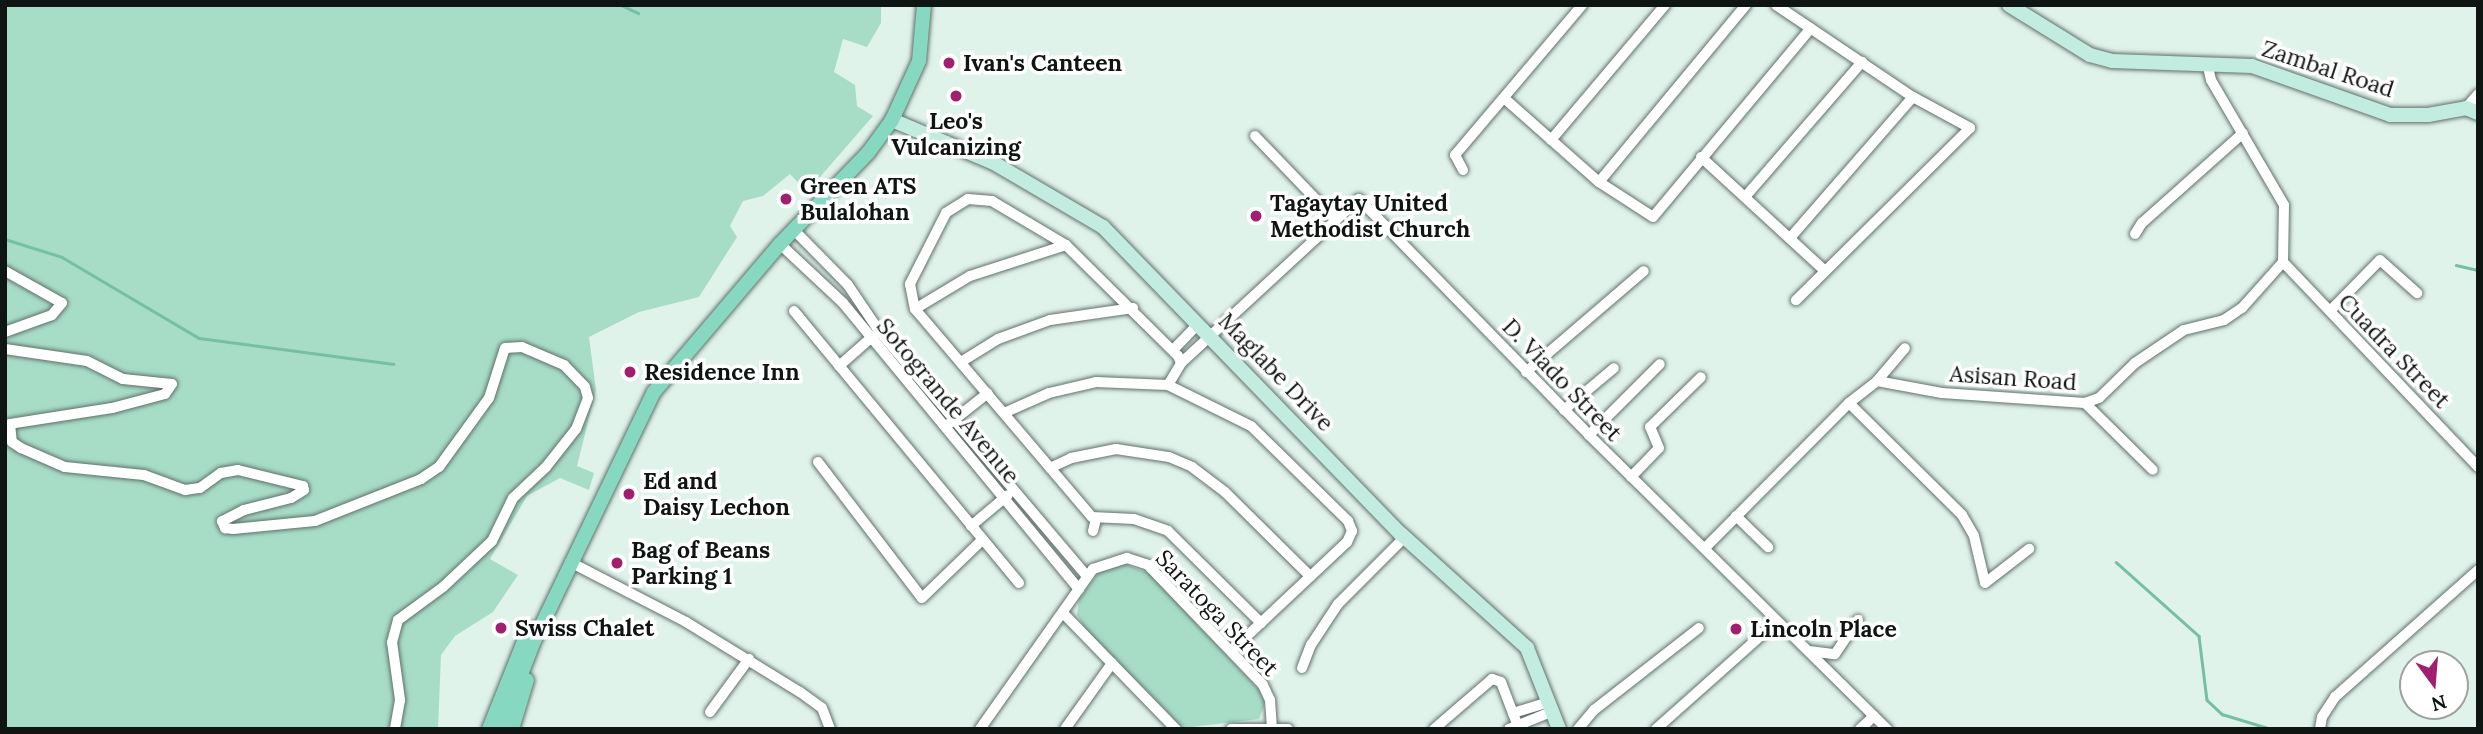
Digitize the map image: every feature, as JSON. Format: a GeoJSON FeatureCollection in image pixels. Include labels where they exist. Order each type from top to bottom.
{"type":"FeatureCollection","features":[{"type":"Feature","properties":{"kind":"main road"},"geometry":{"type":"LineString","coordinates":[[500,729],[570,562],[654,392],[780,244],[868,153],[892,120],[919,61],[924,5]]}},
{"type":"Feature","properties":{"kind":"main road","name":"Zambal Road"},"geometry":{"type":"LineString","coordinates":[[2010,5],[2091,55],[2141,65],[2207,63],[2252,66],[2293,78],[2390,114],[2428,115],[2472,111]]}},
{"type":"Feature","properties":{"kind":"main road","name":"Maglabe Drive"},"geometry":{"type":"LineString","coordinates":[[892,120],[994,163],[1092,220],[1203,329],[1405,537],[1527,648],[1559,729]]}},
{"type":"Feature","properties":{"kind":"main road"},"geometry":{"type":"LineString","coordinates":[[489,729],[523,640],[570,562]]}},
{"type":"Feature","properties":{"kind":"main road"},"geometry":{"type":"LineString","coordinates":[[512,729],[570,562]]}},
{"type":"Feature","properties":{"kind":"street"},"geometry":{"type":"LineString","coordinates":[[1463,170],[1455,155],[1582,5]]}},
{"type":"Feature","properties":{"kind":"street"},"geometry":{"type":"LineString","coordinates":[[1552,140],[1665,5]]}},
{"type":"Feature","properties":{"kind":"street"},"geometry":{"type":"LineString","coordinates":[[1599,182],[1746,5]]}},
{"type":"Feature","properties":{"kind":"street"},"geometry":{"type":"LineString","coordinates":[[1776,5],[1913,97],[1969,128],[1796,300]]}},
{"type":"Feature","properties":{"kind":"street"},"geometry":{"type":"LineString","coordinates":[[1504,98],[1599,182],[1653,217],[1811,28]]}},
{"type":"Feature","properties":{"kind":"street"},"geometry":{"type":"LineString","coordinates":[[1745,197],[1862,62]]}},
{"type":"Feature","properties":{"kind":"street"},"geometry":{"type":"LineString","coordinates":[[2207,63],[2210,80],[2284,205],[2283,262]]}},
{"type":"Feature","properties":{"kind":"street"},"geometry":{"type":"LineString","coordinates":[[2472,111],[2478,94]]}},
{"type":"Feature","properties":{"kind":"street"},"geometry":{"type":"LineString","coordinates":[[1790,238],[1913,97]]}},
{"type":"Feature","properties":{"kind":"street"},"geometry":{"type":"LineString","coordinates":[[2135,234],[2147,218],[2242,133]]}},
{"type":"Feature","properties":{"kind":"street"},"geometry":{"type":"LineString","coordinates":[[1255,136],[1334,218]]}},
{"type":"Feature","properties":{"kind":"street"},"geometry":{"type":"LineString","coordinates":[[1701,157],[1824,270]]}},
{"type":"Feature","properties":{"kind":"street"},"geometry":{"type":"LineString","coordinates":[[1181,363],[1173,350],[1133,308],[1066,245],[992,201],[968,198],[956,203],[939,223],[910,284],[915,309],[1096,519],[1134,519],[1168,531],[1261,623]]}},
{"type":"Feature","properties":{"kind":"street","name":"D. Viado Street"},"geometry":{"type":"LineString","coordinates":[[1203,329],[1359,199],[1526,372],[1887,729]]}},
{"type":"Feature","properties":{"kind":"street","name":"Sotogrande Avenue"},"geometry":{"type":"LineString","coordinates":[[795,231],[855,294],[879,331],[1087,576]]}},
{"type":"Feature","properties":{"kind":"street","name":"Sotogrande Avenue"},"geometry":{"type":"LineString","coordinates":[[780,244],[829,287],[843,303],[869,339],[1079,589]]}},
{"type":"Feature","properties":{"kind":"street"},"geometry":{"type":"LineString","coordinates":[[915,309],[970,276],[1066,245]]}},
{"type":"Feature","properties":{"kind":"street"},"geometry":{"type":"LineString","coordinates":[[2330,311],[2380,260],[2417,293]]}},
{"type":"Feature","properties":{"kind":"street","name":"Cuadra Street"},"geometry":{"type":"LineString","coordinates":[[2283,262],[2478,467]]}},
{"type":"Feature","properties":{"kind":"street","name":"Asisan Road"},"geometry":{"type":"LineString","coordinates":[[1877,382],[1942,393],[2085,403],[2099,398],[2135,363],[2183,330],[2233,316],[2283,262]]}},
{"type":"Feature","properties":{"kind":"street"},"geometry":{"type":"LineString","coordinates":[[5,271],[62,303],[52,315],[5,332]]}},
{"type":"Feature","properties":{"kind":"street"},"geometry":{"type":"LineString","coordinates":[[1526,372],[1644,271]]}},
{"type":"Feature","properties":{"kind":"street"},"geometry":{"type":"LineString","coordinates":[[829,287],[840,277]]}},
{"type":"Feature","properties":{"kind":"street"},"geometry":{"type":"LineString","coordinates":[[843,303],[855,294]]}},
{"type":"Feature","properties":{"kind":"street"},"geometry":{"type":"LineString","coordinates":[[961,362],[998,339],[1050,320],[1133,308]]}},
{"type":"Feature","properties":{"kind":"street"},"geometry":{"type":"LineString","coordinates":[[794,311],[1020,583]]}},
{"type":"Feature","properties":{"kind":"street"},"geometry":{"type":"LineString","coordinates":[[1173,350],[1203,329]]}},
{"type":"Feature","properties":{"kind":"street"},"geometry":{"type":"LineString","coordinates":[[1168,385],[1203,329]]}},
{"type":"Feature","properties":{"kind":"street"},"geometry":{"type":"LineString","coordinates":[[839,366],[879,331]]}},
{"type":"Feature","properties":{"kind":"street"},"geometry":{"type":"LineString","coordinates":[[5,349],[87,361],[123,379],[172,384],[165,394],[112,408],[10,424],[12,442],[21,448],[65,467],[144,475],[185,490],[200,488],[221,473],[239,470],[303,486],[304,490],[291,498],[244,510],[222,521],[225,528],[233,529],[315,521],[421,480],[439,467],[489,398],[505,348],[522,347],[564,365],[589,398],[576,429],[547,467],[513,498],[492,541],[443,587],[398,620],[392,642],[400,700],[395,729]]}},
{"type":"Feature","properties":{"kind":"street"},"geometry":{"type":"LineString","coordinates":[[1705,548],[1850,403],[1877,382],[1905,348]]}},
{"type":"Feature","properties":{"kind":"street"},"geometry":{"type":"LineString","coordinates":[[1589,435],[1660,364]]}},
{"type":"Feature","properties":{"kind":"street"},"geometry":{"type":"LineString","coordinates":[[1564,410],[1614,368]]}},
{"type":"Feature","properties":{"kind":"street"},"geometry":{"type":"LineString","coordinates":[[1631,477],[1660,448],[1650,427],[1701,377]]}},
{"type":"Feature","properties":{"kind":"street"},"geometry":{"type":"LineString","coordinates":[[1004,413],[1049,393],[1097,382],[1168,385],[1251,426],[1348,521],[1351,537],[1231,651]]}},
{"type":"Feature","properties":{"kind":"street"},"geometry":{"type":"LineString","coordinates":[[945,428],[988,393]]}},
{"type":"Feature","properties":{"kind":"street"},"geometry":{"type":"LineString","coordinates":[[1850,403],[1962,515],[1974,536],[1985,583],[2029,549]]}},
{"type":"Feature","properties":{"kind":"street"},"geometry":{"type":"LineString","coordinates":[[2085,403],[2153,470]]}},
{"type":"Feature","properties":{"kind":"street"},"geometry":{"type":"LineString","coordinates":[[1050,468],[1071,458],[1116,449],[1169,457],[1192,467],[1225,492],[1310,576]]}},
{"type":"Feature","properties":{"kind":"street"},"geometry":{"type":"LineString","coordinates":[[818,462],[922,598],[982,540]]}},
{"type":"Feature","properties":{"kind":"street"},"geometry":{"type":"LineString","coordinates":[[971,526],[1014,490]]}},
{"type":"Feature","properties":{"kind":"street"},"geometry":{"type":"LineString","coordinates":[[1736,516],[1768,547]]}},
{"type":"Feature","properties":{"kind":"street"},"geometry":{"type":"LineString","coordinates":[[1093,531],[1096,519]]}},
{"type":"Feature","properties":{"kind":"street"},"geometry":{"type":"LineString","coordinates":[[1302,668],[1311,645],[1338,604],[1405,537]]}},
{"type":"Feature","properties":{"kind":"street","name":"Saratoga Street"},"geometry":{"type":"LineString","coordinates":[[980,729],[1087,576],[1115,559],[1148,565],[1231,651],[1267,692],[1272,726]]}},
{"type":"Feature","properties":{"kind":"street"},"geometry":{"type":"LineString","coordinates":[[570,562],[749,660],[822,708],[830,729]]}},
{"type":"Feature","properties":{"kind":"street"},"geometry":{"type":"LineString","coordinates":[[2320,729],[2322,717],[2334,697],[2478,570]]}},
{"type":"Feature","properties":{"kind":"street"},"geometry":{"type":"LineString","coordinates":[[1063,613],[1175,729]]}},
{"type":"Feature","properties":{"kind":"street"},"geometry":{"type":"LineString","coordinates":[[1809,651],[1835,654],[1858,620]]}},
{"type":"Feature","properties":{"kind":"street"},"geometry":{"type":"LineString","coordinates":[[1656,729],[1776,622]]}},
{"type":"Feature","properties":{"kind":"street"},"geometry":{"type":"LineString","coordinates":[[1578,729],[1594,710],[1699,628]]}},
{"type":"Feature","properties":{"kind":"street"},"geometry":{"type":"LineString","coordinates":[[710,712],[749,660]]}},
{"type":"Feature","properties":{"kind":"street"},"geometry":{"type":"LineString","coordinates":[[1065,729],[1112,663]]}},
{"type":"Feature","properties":{"kind":"street"},"geometry":{"type":"LineString","coordinates":[[1441,727],[1492,679],[1501,682],[1514,723],[1551,706]]}},
{"type":"Feature","properties":{"kind":"street"},"geometry":{"type":"LineString","coordinates":[[1860,729],[1874,716]]}},
{"type":"Feature","properties":{"kind":"street"},"geometry":{"type":"LineString","coordinates":[[1231,729],[1272,726],[1288,729]]}},
{"type":"Feature","properties":{"kind":"green space"},"geometry":{"type":"Polygon","coordinates":[[[5,5],[881,5],[881,23],[867,47],[843,39],[834,72],[855,85],[857,106],[873,116],[807,192],[790,174],[763,196],[743,201],[730,226],[737,237],[699,297],[639,312],[589,337],[596,390],[577,466],[594,473],[589,490],[560,478],[527,496],[490,559],[518,575],[493,612],[455,636],[441,655],[438,729],[5,729],[5,5]]]}},
{"type":"Feature","properties":{"kind":"green space"},"geometry":{"type":"Polygon","coordinates":[[[1124,564],[1149,573],[1259,690],[1265,703],[1259,719],[1183,728],[1086,630],[1077,615],[1079,599],[1099,572],[1124,564]]]}},
{"type":"Feature","properties":{"kind":"waterway"},"geometry":{"type":"LineString","coordinates":[[621,5],[638,13]]}},
{"type":"Feature","properties":{"kind":"waterway"},"geometry":{"type":"LineString","coordinates":[[5,239],[62,257],[199,338],[393,364]]}},
{"type":"Feature","properties":{"kind":"waterway"},"geometry":{"type":"LineString","coordinates":[[2456,265],[2478,270]]}},
{"type":"Feature","properties":{"kind":"waterway"},"geometry":{"type":"LineString","coordinates":[[2116,562],[2199,636],[2207,700],[2222,714],[2271,729]]}},
{"type":"Feature","properties":{"kind":"place","name":"Ivan's Canteen"},"geometry":{"type":"Point","coordinates":[949,63]}},
{"type":"Feature","properties":{"kind":"place","name":"Leo's Vulcanizing"},"geometry":{"type":"Point","coordinates":[956,96]}},
{"type":"Feature","properties":{"kind":"place","name":"Green ATS Bulalohan"},"geometry":{"type":"Point","coordinates":[786,199]}},
{"type":"Feature","properties":{"kind":"place","name":"Tagaytay United Methodist Church"},"geometry":{"type":"Point","coordinates":[1256,216]}},
{"type":"Feature","properties":{"kind":"place","name":"Residence Inn"},"geometry":{"type":"Point","coordinates":[630,372]}},
{"type":"Feature","properties":{"kind":"place","name":"Ed and Daisy Lechon"},"geometry":{"type":"Point","coordinates":[629,494]}},
{"type":"Feature","properties":{"kind":"place","name":"Bag of Beans Parking 1"},"geometry":{"type":"Point","coordinates":[617,563]}},
{"type":"Feature","properties":{"kind":"place","name":"Swiss Chalet"},"geometry":{"type":"Point","coordinates":[501,628]}},
{"type":"Feature","properties":{"kind":"place","name":"Lincoln Place"},"geometry":{"type":"Point","coordinates":[1736,629]}}]}
